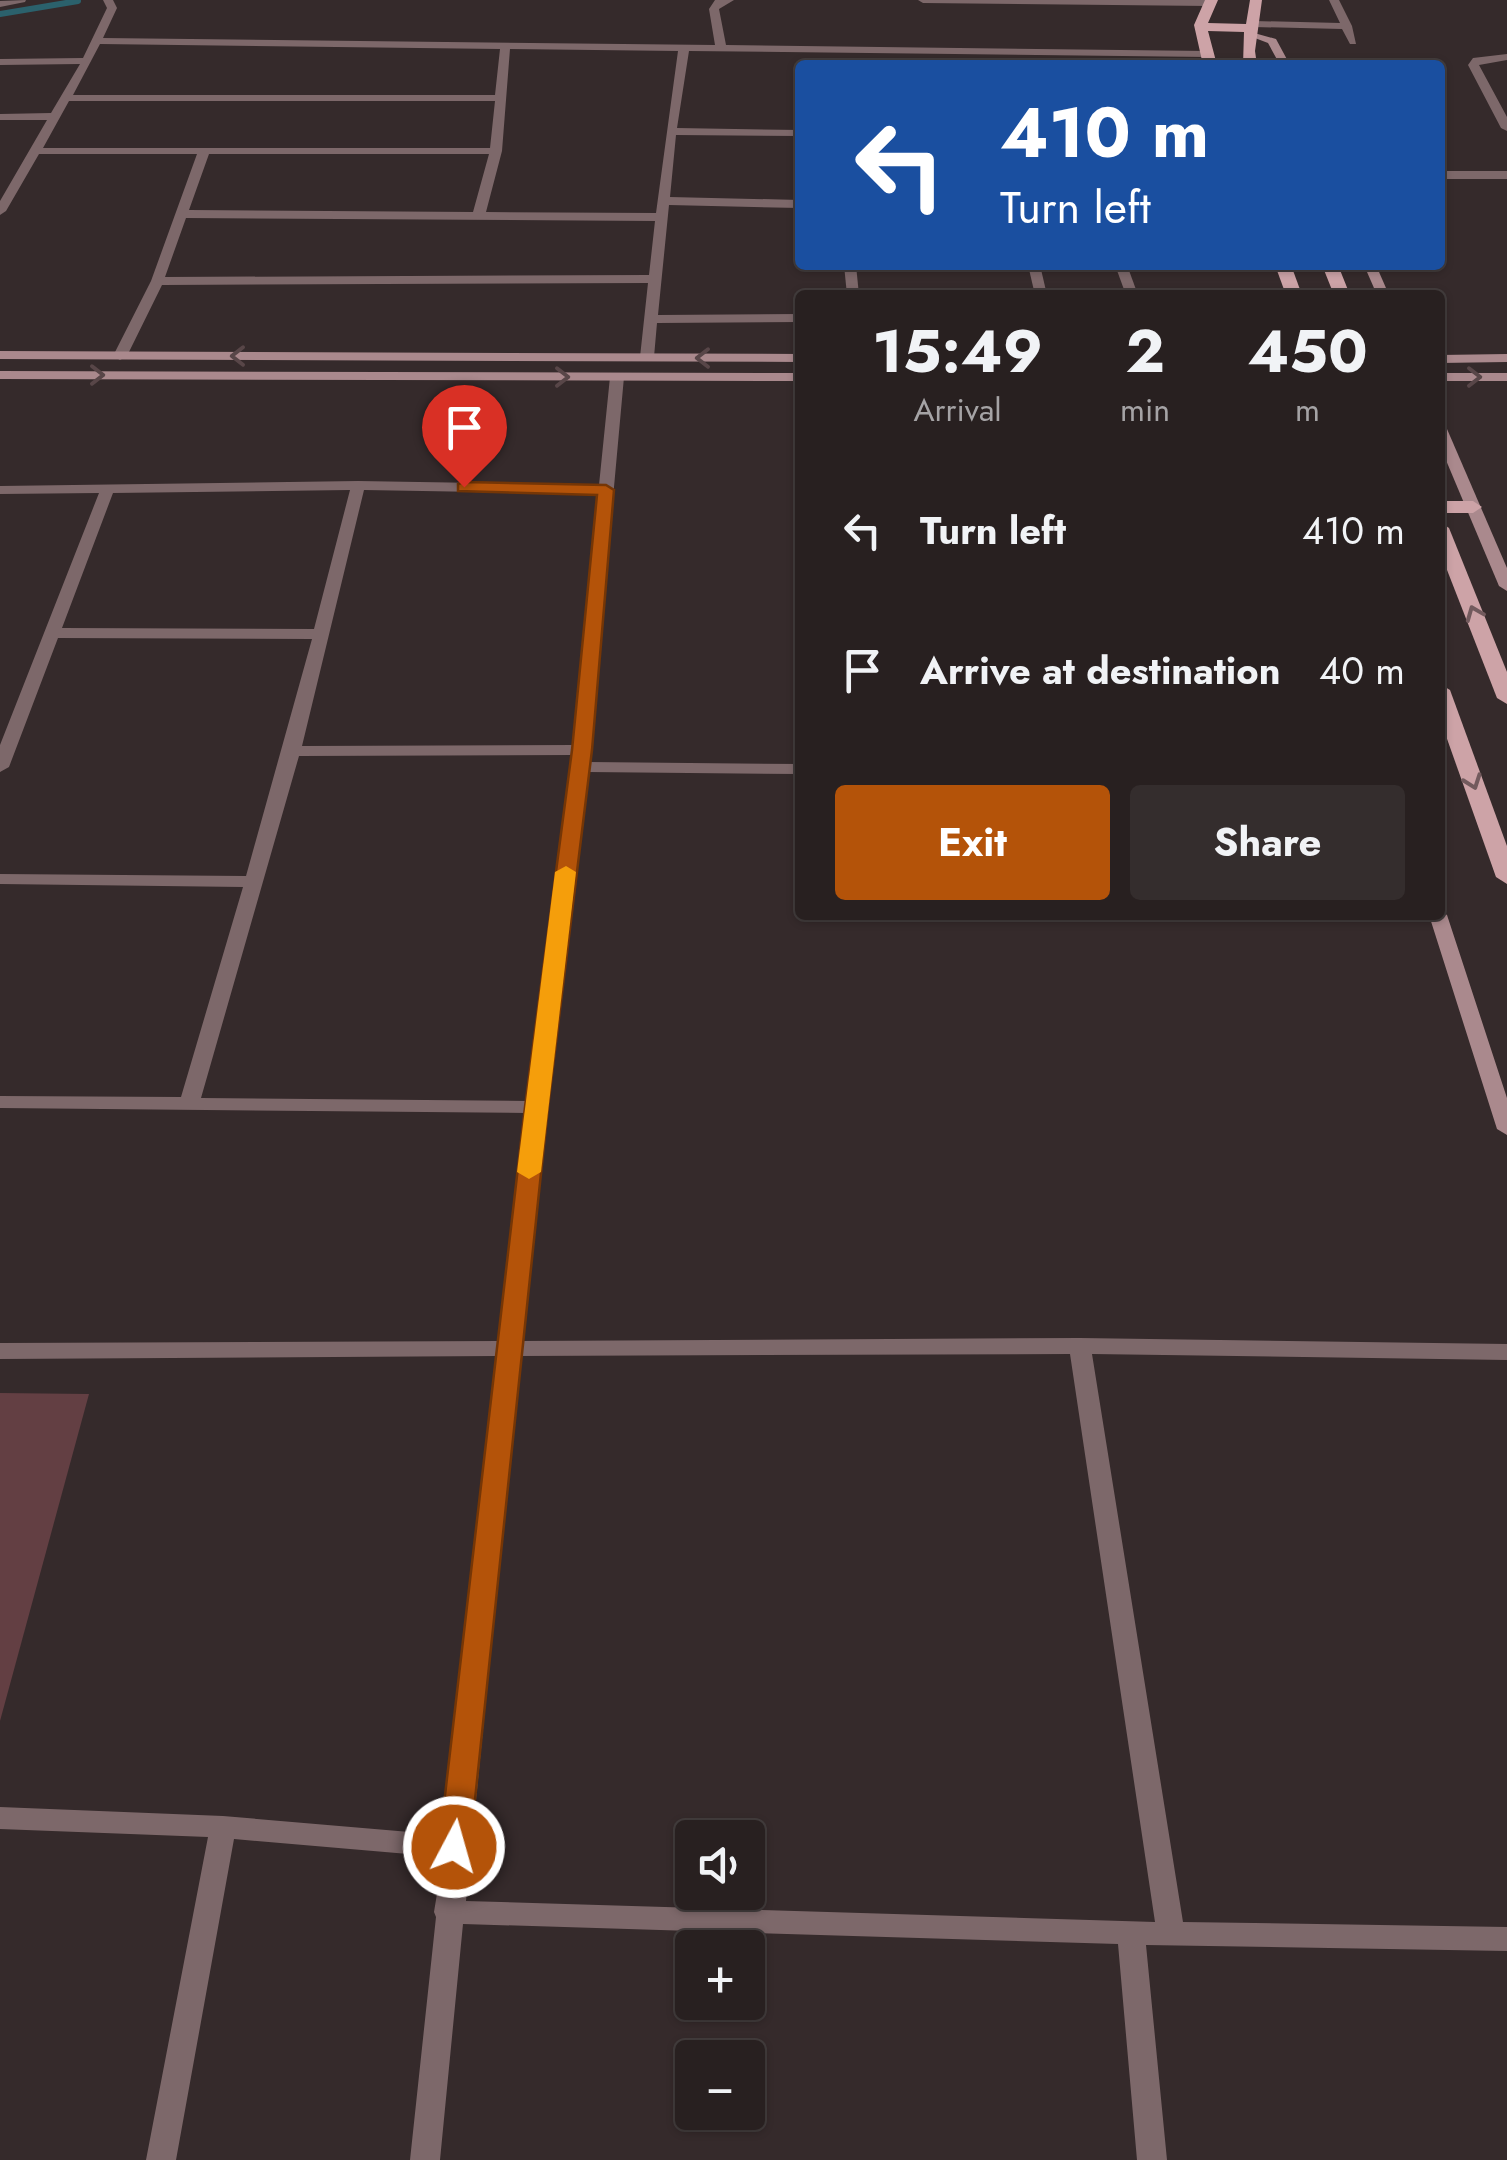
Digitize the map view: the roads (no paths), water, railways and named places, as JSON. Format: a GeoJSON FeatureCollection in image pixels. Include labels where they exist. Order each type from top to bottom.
{"type":"FeatureCollection","features":[{"type":"Feature","properties":{"kind":"main road"},"geometry":{"type":"LineString","coordinates":[[1250,60],[1256,0]]}},
{"type":"Feature","properties":{"kind":"main road"},"geometry":{"type":"LineString","coordinates":[[1205,46],[1203,10],[1210,1]]}},
{"type":"Feature","properties":{"kind":"main road"},"geometry":{"type":"LineString","coordinates":[[1205,46],[1221,34],[1252,31]]}},
{"type":"Feature","properties":{"kind":"main road"},"geometry":{"type":"LineString","coordinates":[[1445,507],[1473,507]]}},
{"type":"Feature","properties":{"kind":"main road"},"geometry":{"type":"LineString","coordinates":[[1445,541],[1507,698]]}},
{"type":"Feature","properties":{"kind":"main road"},"geometry":{"type":"LineString","coordinates":[[1449,741],[1507,878]]}},
{"type":"Feature","properties":{"kind":"street"},"geometry":{"type":"LineString","coordinates":[[0,4],[22,0]]}},
{"type":"Feature","properties":{"kind":"street"},"geometry":{"type":"LineString","coordinates":[[0,210],[87,61],[112,8],[108,0]]}},
{"type":"Feature","properties":{"kind":"street"},"geometry":{"type":"LineString","coordinates":[[721,49],[714,9],[719,2],[730,0]]}},
{"type":"Feature","properties":{"kind":"street"},"geometry":{"type":"LineString","coordinates":[[922,0],[1210,1]]}},
{"type":"Feature","properties":{"kind":"street"},"geometry":{"type":"LineString","coordinates":[[1252,31],[1272,41],[1282,60]]}},
{"type":"Feature","properties":{"kind":"street"},"geometry":{"type":"LineString","coordinates":[[97,41],[982,52],[1205,46]]}},
{"type":"Feature","properties":{"kind":"street"},"geometry":{"type":"LineString","coordinates":[[479,214],[496,150],[504,98],[505,48]]}},
{"type":"Feature","properties":{"kind":"street"},"geometry":{"type":"LineString","coordinates":[[647,358],[660,217],[666,201],[670,131],[684,49]]}},
{"type":"Feature","properties":{"kind":"street"},"geometry":{"type":"LineString","coordinates":[[838,50],[838,60]]}},
{"type":"Feature","properties":{"kind":"street"},"geometry":{"type":"LineString","coordinates":[[982,52],[984,60]]}},
{"type":"Feature","properties":{"kind":"street"},"geometry":{"type":"LineString","coordinates":[[1505,120],[1473,64],[1477,60],[1507,58]]}},
{"type":"Feature","properties":{"kind":"street"},"geometry":{"type":"LineString","coordinates":[[0,62],[87,61]]}},
{"type":"Feature","properties":{"kind":"street"},"geometry":{"type":"LineString","coordinates":[[66,98],[504,98]]}},
{"type":"Feature","properties":{"kind":"street"},"geometry":{"type":"LineString","coordinates":[[0,117],[56,116]]}},
{"type":"Feature","properties":{"kind":"street"},"geometry":{"type":"LineString","coordinates":[[670,131],[795,133]]}},
{"type":"Feature","properties":{"kind":"street"},"geometry":{"type":"LineString","coordinates":[[35,151],[496,150]]}},
{"type":"Feature","properties":{"kind":"street"},"geometry":{"type":"LineString","coordinates":[[120,356],[156,281],[204,151]]}},
{"type":"Feature","properties":{"kind":"street"},"geometry":{"type":"LineString","coordinates":[[1445,175],[1507,175]]}},
{"type":"Feature","properties":{"kind":"street"},"geometry":{"type":"LineString","coordinates":[[0,177],[20,177]]}},
{"type":"Feature","properties":{"kind":"street"},"geometry":{"type":"LineString","coordinates":[[666,201],[795,204]]}},
{"type":"Feature","properties":{"kind":"street"},"geometry":{"type":"LineString","coordinates":[[182,214],[660,217]]}},
{"type":"Feature","properties":{"kind":"street"},"geometry":{"type":"LineString","coordinates":[[156,281],[654,279]]}},
{"type":"Feature","properties":{"kind":"street"},"geometry":{"type":"LineString","coordinates":[[650,320],[795,318]]}},
{"type":"Feature","properties":{"kind":"street"},"geometry":{"type":"LineString","coordinates":[[0,356],[795,358]]}},
{"type":"Feature","properties":{"kind":"street"},"geometry":{"type":"LineString","coordinates":[[298,378],[320,365],[303,356]]}},
{"type":"Feature","properties":{"kind":"street"},"geometry":{"type":"LineString","coordinates":[[390,378],[378,366],[394,356]]}},
{"type":"Feature","properties":{"kind":"street"},"geometry":{"type":"LineString","coordinates":[[1445,358],[1507,358]]}},
{"type":"Feature","properties":{"kind":"street"},"geometry":{"type":"LineString","coordinates":[[0,375],[795,376]]}},
{"type":"Feature","properties":{"kind":"street"},"geometry":{"type":"LineString","coordinates":[[425,2160],[454,1847],[508,1350],[580,758],[616,377]]}},
{"type":"Feature","properties":{"kind":"street"},"geometry":{"type":"LineString","coordinates":[[1445,377],[1507,378]]}},
{"type":"Feature","properties":{"kind":"street"},"geometry":{"type":"LineString","coordinates":[[1445,441],[1507,586]]}},
{"type":"Feature","properties":{"kind":"street"},"geometry":{"type":"LineString","coordinates":[[0,490],[358,486],[606,490]]}},
{"type":"Feature","properties":{"kind":"street"},"geometry":{"type":"LineString","coordinates":[[190,1102],[292,751],[358,486]]}},
{"type":"Feature","properties":{"kind":"street"},"geometry":{"type":"LineString","coordinates":[[0,767],[5,744],[108,488]]}},
{"type":"Feature","properties":{"kind":"street"},"geometry":{"type":"LineString","coordinates":[[53,632],[321,634]]}},
{"type":"Feature","properties":{"kind":"street"},"geometry":{"type":"LineString","coordinates":[[292,751],[580,758],[795,769]]}},
{"type":"Feature","properties":{"kind":"street"},"geometry":{"type":"LineString","coordinates":[[0,879],[254,882]]}},
{"type":"Feature","properties":{"kind":"street"},"geometry":{"type":"LineString","coordinates":[[1440,920],[1507,1128]]}},
{"type":"Feature","properties":{"kind":"street"},"geometry":{"type":"LineString","coordinates":[[0,1102],[536,1107]]}},
{"type":"Feature","properties":{"kind":"street"},"geometry":{"type":"LineString","coordinates":[[1080,1346],[1171,1934]]}},
{"type":"Feature","properties":{"kind":"street"},"geometry":{"type":"LineString","coordinates":[[0,1351],[1080,1346],[1507,1352]]}},
{"type":"Feature","properties":{"kind":"street"},"geometry":{"type":"LineString","coordinates":[[0,1818],[224,1827],[454,1847]]}},
{"type":"Feature","properties":{"kind":"street"},"geometry":{"type":"LineString","coordinates":[[162,2160],[224,1827]]}},
{"type":"Feature","properties":{"kind":"street"},"geometry":{"type":"LineString","coordinates":[[448,1912],[1171,1934],[1507,1938]]}},
{"type":"Feature","properties":{"kind":"street"},"geometry":{"type":"LineString","coordinates":[[1131,1933],[1152,2160]]}},
{"type":"Feature","properties":{"kind":"lane"},"geometry":{"type":"LineString","coordinates":[[1334,0],[1353,42]]}},
{"type":"Feature","properties":{"kind":"lane"},"geometry":{"type":"LineString","coordinates":[[1252,31],[1347,26]]}},
{"type":"Feature","properties":{"kind":"waterway"},"geometry":{"type":"LineString","coordinates":[[0,14],[78,1]]}}]}
